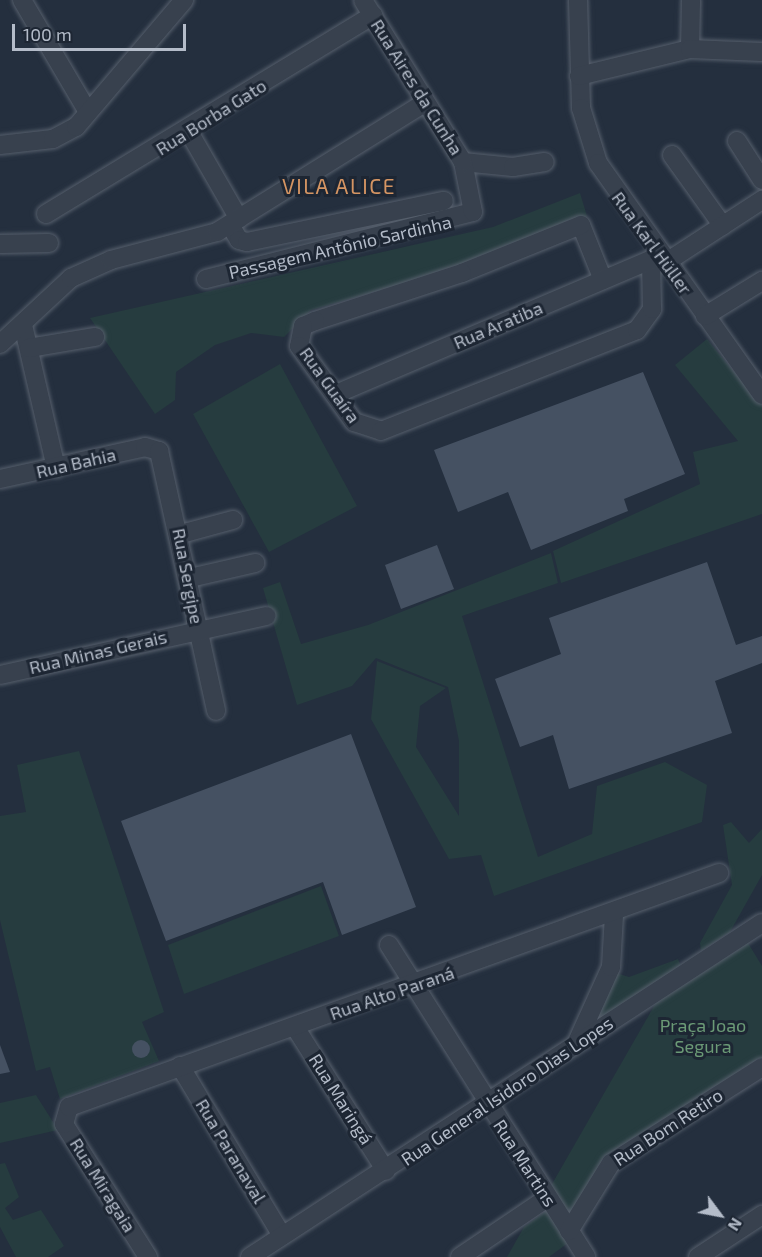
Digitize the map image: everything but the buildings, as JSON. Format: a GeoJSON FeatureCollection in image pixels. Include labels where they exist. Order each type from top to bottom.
{"type":"FeatureCollection","features":[{"type":"Feature","properties":{"kind":"street"},"geometry":{"type":"LineString","coordinates":[[3,139],[53,139],[76,127],[184,0]]}},
{"type":"Feature","properties":{"kind":"street","name":"Rua Karl Hüller"},"geometry":{"type":"LineString","coordinates":[[578,0],[579,76],[587,138],[598,164],[659,260],[705,316],[762,395]]}},
{"type":"Feature","properties":{"kind":"street"},"geometry":{"type":"LineString","coordinates":[[690,49],[691,0]]}},
{"type":"Feature","properties":{"kind":"street"},"geometry":{"type":"LineString","coordinates":[[30,4],[88,112]]}},
{"type":"Feature","properties":{"kind":"street","name":"Rua Aires da Cunha"},"geometry":{"type":"LineString","coordinates":[[368,8],[424,103],[463,162],[473,212]]}},
{"type":"Feature","properties":{"kind":"street","name":"Rua Borba Gato"},"geometry":{"type":"LineString","coordinates":[[46,214],[189,132],[368,8]]}},
{"type":"Feature","properties":{"kind":"street"},"geometry":{"type":"LineString","coordinates":[[579,76],[690,49],[762,52]]}},
{"type":"Feature","properties":{"kind":"street"},"geometry":{"type":"LineString","coordinates":[[1,341],[24,325],[44,298],[72,278],[111,260],[234,222],[424,103]]}},
{"type":"Feature","properties":{"kind":"street"},"geometry":{"type":"LineString","coordinates":[[189,132],[234,222],[239,240],[247,242],[444,201]]}},
{"type":"Feature","properties":{"kind":"street"},"geometry":{"type":"LineString","coordinates":[[737,141],[762,180]]}},
{"type":"Feature","properties":{"kind":"street"},"geometry":{"type":"LineString","coordinates":[[672,155],[723,226]]}},
{"type":"Feature","properties":{"kind":"street"},"geometry":{"type":"LineString","coordinates":[[463,162],[513,167],[545,162]]}},
{"type":"Feature","properties":{"kind":"street","name":"Rua Aratiba"},"geometry":{"type":"LineString","coordinates":[[336,394],[603,280],[659,260],[723,226],[762,200]]}},
{"type":"Feature","properties":{"kind":"street","name":"Passagem Antônio Sardinha"},"geometry":{"type":"LineString","coordinates":[[206,279],[473,212]]}},
{"type":"Feature","properties":{"kind":"street","name":"Rua Guaíra"},"geometry":{"type":"LineString","coordinates":[[603,280],[581,225],[462,273],[303,326],[299,346],[362,429],[381,431],[637,330],[652,309],[659,260]]}},
{"type":"Feature","properties":{"kind":"street"},"geometry":{"type":"LineString","coordinates":[[0,244],[49,243]]}},
{"type":"Feature","properties":{"kind":"street"},"geometry":{"type":"LineString","coordinates":[[705,316],[762,281]]}},
{"type":"Feature","properties":{"kind":"street"},"geometry":{"type":"LineString","coordinates":[[24,325],[56,468]]}},
{"type":"Feature","properties":{"kind":"street"},"geometry":{"type":"LineString","coordinates":[[29,348],[95,337]]}},
{"type":"Feature","properties":{"kind":"street","name":"Rua Bahia"},"geometry":{"type":"LineString","coordinates":[[0,479],[152,447]]}},
{"type":"Feature","properties":{"kind":"street","name":"Rua Sergipe"},"geometry":{"type":"LineString","coordinates":[[152,447],[163,457],[181,534],[216,711]]}},
{"type":"Feature","properties":{"kind":"street"},"geometry":{"type":"LineString","coordinates":[[181,534],[232,520]]}},
{"type":"Feature","properties":{"kind":"street"},"geometry":{"type":"LineString","coordinates":[[190,578],[255,563]]}},
{"type":"Feature","properties":{"kind":"street","name":"Rua Minas Gerais"},"geometry":{"type":"LineString","coordinates":[[0,675],[267,616]]}},
{"type":"Feature","properties":{"kind":"street","name":"Rua Alto Paraná"},"geometry":{"type":"LineString","coordinates":[[65,1112],[180,1066],[614,915],[718,873]]}},
{"type":"Feature","properties":{"kind":"street"},"geometry":{"type":"LineString","coordinates":[[578,1042],[611,968],[614,915]]}},
{"type":"Feature","properties":{"kind":"street","name":"Rua General Isidoro Dias Lopes"},"geometry":{"type":"LineString","coordinates":[[250,1257],[386,1171],[578,1042],[762,923]]}},
{"type":"Feature","properties":{"kind":"street","name":"Rua Martins"},"geometry":{"type":"LineString","coordinates":[[389,945],[487,1104],[586,1257]]}},
{"type":"Feature","properties":{"kind":"street","name":"Rua Maringá"},"geometry":{"type":"LineString","coordinates":[[295,1027],[386,1171]]}},
{"type":"Feature","properties":{"kind":"street","name":"Rua Paranaval"},"geometry":{"type":"LineString","coordinates":[[180,1066],[282,1236]]}},
{"type":"Feature","properties":{"kind":"street","name":"Rua Bom Retiro"},"geometry":{"type":"LineString","coordinates":[[569,1231],[611,1163],[762,1067]]}},
{"type":"Feature","properties":{"kind":"street","name":"Rua Miragaia"},"geometry":{"type":"LineString","coordinates":[[65,1112],[64,1124],[148,1257]]}},
{"type":"Feature","properties":{"kind":"street"},"geometry":{"type":"LineString","coordinates":[[460,1257],[548,1198]]}},
{"type":"Feature","properties":{"kind":"street"},"geometry":{"type":"LineString","coordinates":[[698,1257],[762,1215]]}},
{"type":"Feature","properties":{"kind":"green space"},"geometry":{"type":"Polygon","coordinates":[[[580,193],[587,216],[437,274],[311,310],[284,337],[251,333],[215,345],[176,372],[175,400],[155,414],[90,318],[493,227],[580,193]]]}},
{"type":"Feature","properties":{"kind":"green space"},"geometry":{"type":"Polygon","coordinates":[[[707,339],[762,406],[762,514],[561,583],[553,551],[700,484],[693,452],[738,441],[675,365],[707,339]]]}},
{"type":"Feature","properties":{"kind":"green space"},"geometry":{"type":"Polygon","coordinates":[[[280,364],[357,506],[269,552],[193,414],[280,364]]]}},
{"type":"Feature","properties":{"kind":"green space"},"geometry":{"type":"Polygon","coordinates":[[[551,553],[558,583],[462,616],[538,857],[592,834],[597,786],[665,762],[707,785],[702,822],[494,896],[481,855],[449,859],[371,719],[377,661],[446,688],[420,706],[416,747],[459,816],[459,741],[448,687],[376,658],[352,686],[297,705],[263,588],[280,582],[301,644],[368,625],[551,553]]]}},
{"type":"Feature","properties":{"kind":"green space"},"geometry":{"type":"Polygon","coordinates":[[[79,751],[164,1012],[142,1022],[159,1061],[60,1099],[50,1067],[36,1071],[0,920],[0,816],[26,812],[17,765],[79,751]]]}},
{"type":"Feature","properties":{"kind":"green space"},"geometry":{"type":"Polygon","coordinates":[[[731,822],[749,843],[762,829],[762,875],[730,932],[701,951],[700,943],[732,885],[723,825],[731,822]]]}},
{"type":"Feature","properties":{"kind":"green space"},"geometry":{"type":"Polygon","coordinates":[[[321,886],[339,936],[184,994],[168,945],[321,886]]]}},
{"type":"Feature","properties":{"kind":"green space","name":"Praça Joao Segura"},"geometry":{"type":"Polygon","coordinates":[[[748,943],[762,966],[762,1063],[638,1143],[569,1225],[548,1191],[657,1001],[748,943]]]}},
{"type":"Feature","properties":{"kind":"green space"},"geometry":{"type":"Polygon","coordinates":[[[678,959],[684,974],[585,1036],[616,973],[629,977],[678,959]]]}},
{"type":"Feature","properties":{"kind":"green space"},"geometry":{"type":"Polygon","coordinates":[[[36,1095],[58,1130],[0,1143],[0,1103],[36,1095]]]}},
{"type":"Feature","properties":{"kind":"green space"},"geometry":{"type":"Polygon","coordinates":[[[5,1163],[19,1197],[5,1208],[13,1220],[41,1210],[64,1246],[48,1257],[16,1257],[0,1227],[0,1164],[5,1163]]]}},
{"type":"Feature","properties":{"kind":"green space"},"geometry":{"type":"Polygon","coordinates":[[[546,1211],[568,1243],[549,1257],[507,1257],[524,1227],[546,1211]]]}},
{"type":"Feature","properties":{"kind":"district","name":"VILA ALICE"},"geometry":{"type":"Point","coordinates":[339,186]}}]}
